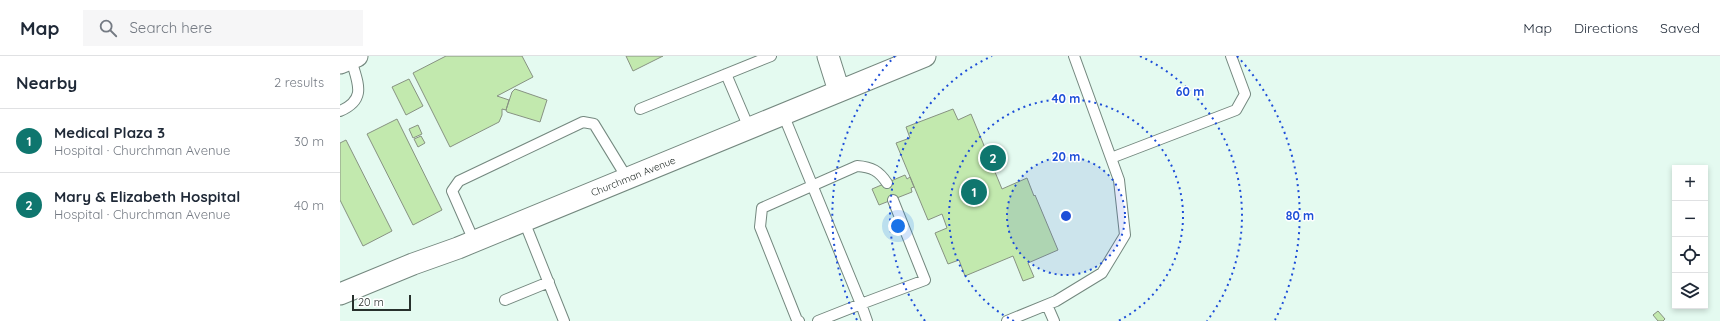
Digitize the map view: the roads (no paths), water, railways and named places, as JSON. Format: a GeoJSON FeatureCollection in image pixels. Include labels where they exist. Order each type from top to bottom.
{"type":"FeatureCollection","features":[{"type":"Feature","properties":{"kind":"street"},"geometry":{"type":"LineString","coordinates":[[828,56],[839,91]]}},
{"type":"Feature","properties":{"kind":"street","name":"Churchman Avenue"},"geometry":{"type":"LineString","coordinates":[[340,294],[524,221],[924,56]]}},
{"type":"Feature","properties":{"kind":"lane"},"geometry":{"type":"LineString","coordinates":[[640,108],[771,56]]}},
{"type":"Feature","properties":{"kind":"lane"},"geometry":{"type":"LineString","coordinates":[[1007,321],[1056,301],[1102,273],[1125,234],[1119,180],[1074,56]]}},
{"type":"Feature","properties":{"kind":"lane"},"geometry":{"type":"LineString","coordinates":[[1111,158],[1236,110],[1245,94],[1231,56]]}},
{"type":"Feature","properties":{"kind":"lane"},"geometry":{"type":"LineString","coordinates":[[340,111],[356,102],[358,93],[349,59]]}},
{"type":"Feature","properties":{"kind":"lane"},"geometry":{"type":"LineString","coordinates":[[726,74],[749,128]]}},
{"type":"Feature","properties":{"kind":"lane"},"geometry":{"type":"LineString","coordinates":[[783,114],[867,321]]}},
{"type":"Feature","properties":{"kind":"lane"},"geometry":{"type":"LineString","coordinates":[[474,241],[452,191],[459,181],[583,122],[594,124],[627,178]]}},
{"type":"Feature","properties":{"kind":"lane"},"geometry":{"type":"LineString","coordinates":[[799,321],[797,320],[760,227],[762,208],[857,166],[870,167],[880,173],[887,183]]}},
{"type":"Feature","properties":{"kind":"lane"},"geometry":{"type":"LineString","coordinates":[[818,321],[925,280],[893,200]]}},
{"type":"Feature","properties":{"kind":"lane"},"geometry":{"type":"LineString","coordinates":[[524,221],[564,321]]}},
{"type":"Feature","properties":{"kind":"lane"},"geometry":{"type":"LineString","coordinates":[[505,300],[548,282]]}},
{"type":"Feature","properties":{"kind":"lane"},"geometry":{"type":"LineString","coordinates":[[1047,305],[1054,321]]}},
{"type":"Feature","properties":{"kind":"place","name":"Mary & Elizabeth Hospital"},"geometry":{"type":"Point","coordinates":[993,158]}},
{"type":"Feature","properties":{"kind":"place","name":"Medical Plaza 3"},"geometry":{"type":"Point","coordinates":[974,192]}}]}
